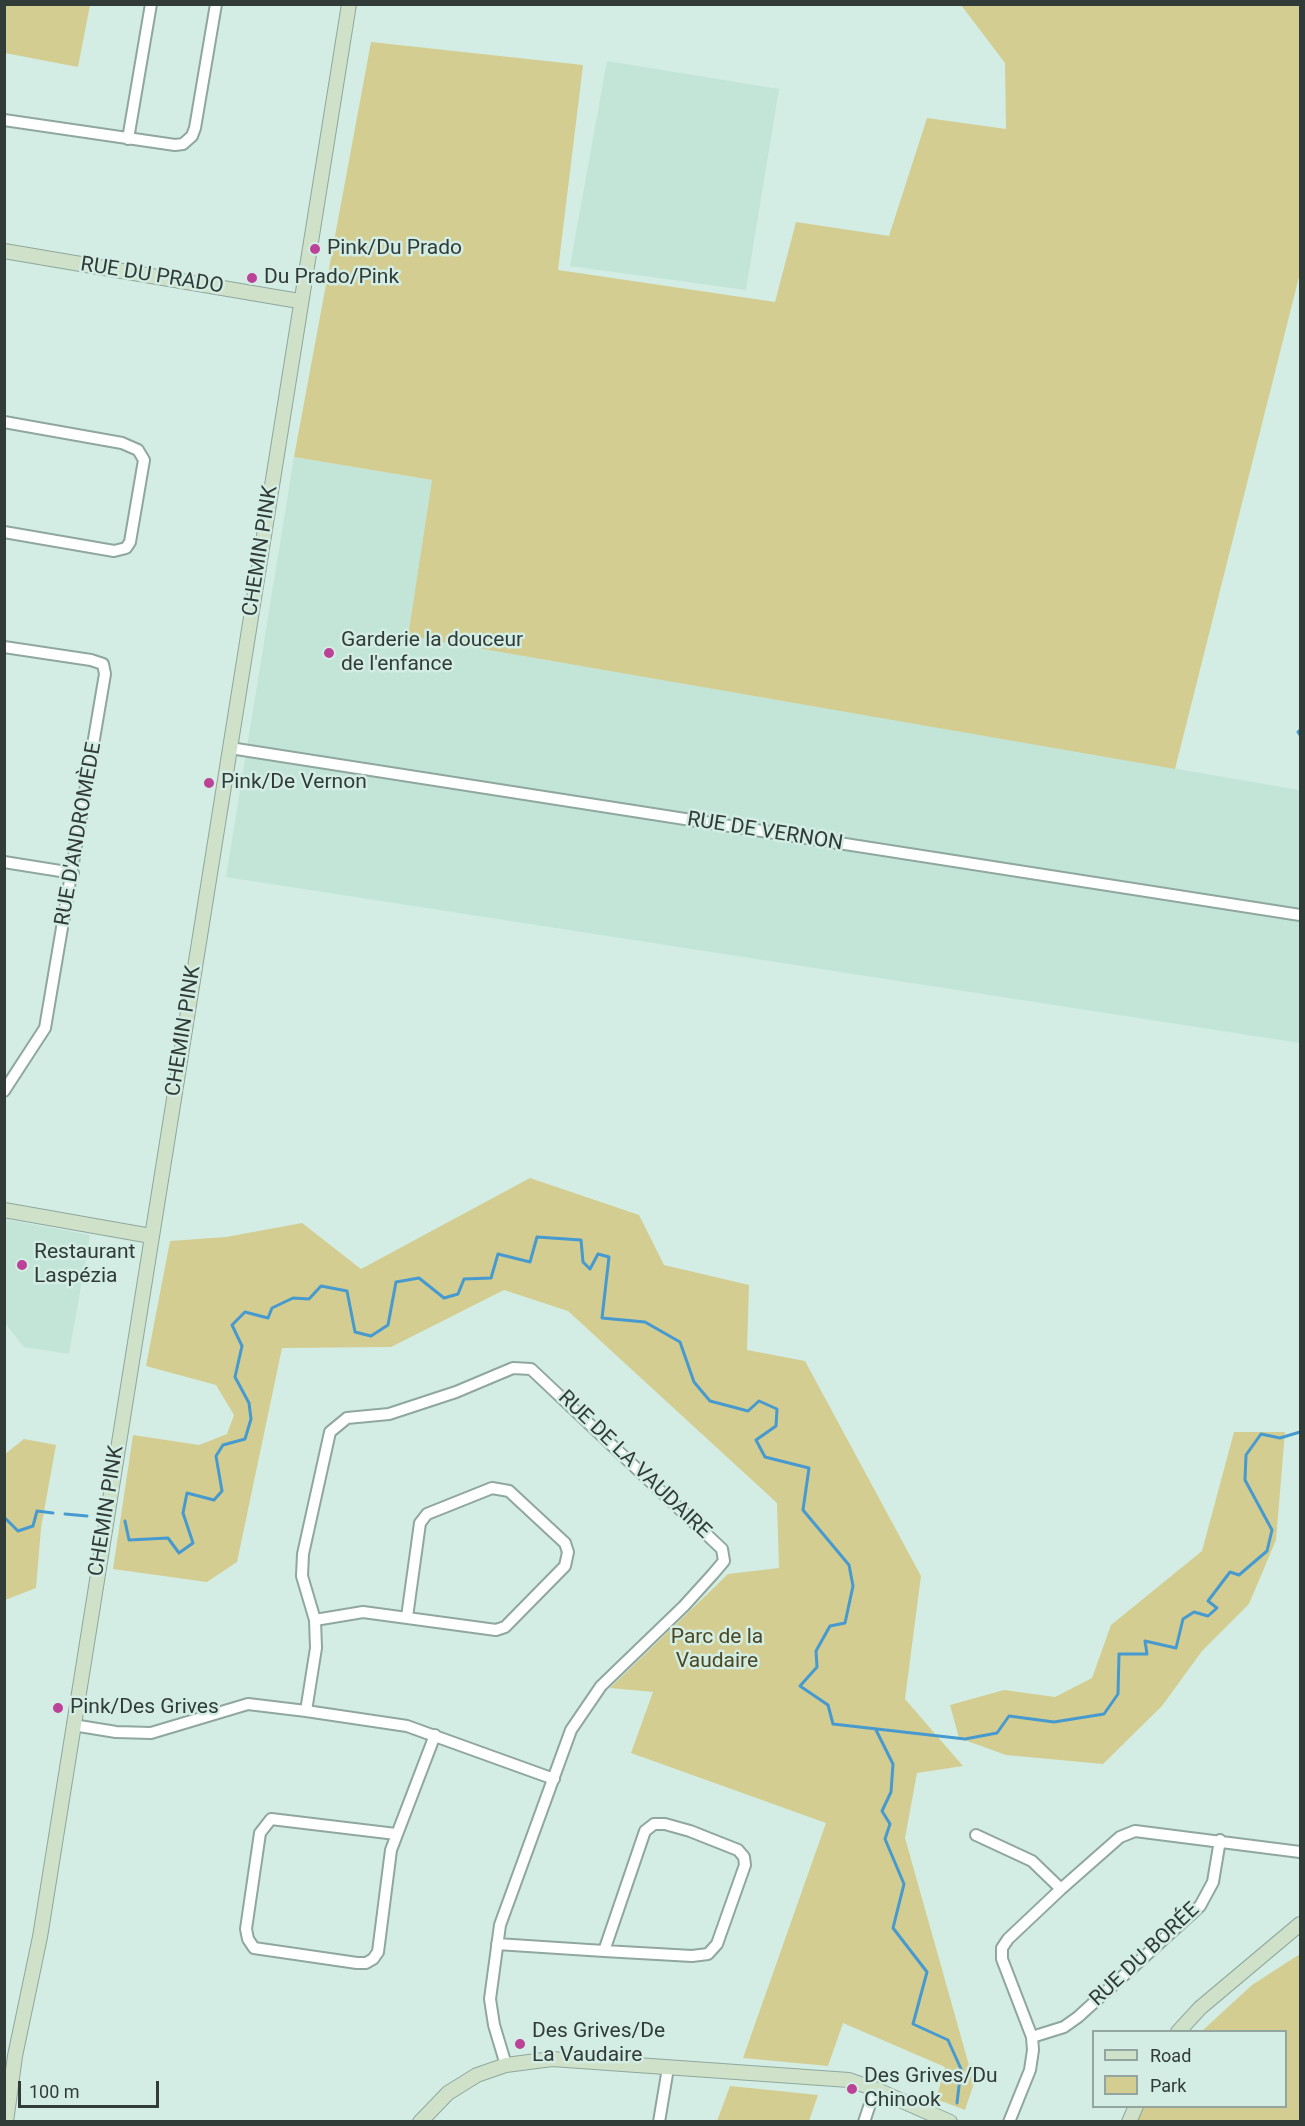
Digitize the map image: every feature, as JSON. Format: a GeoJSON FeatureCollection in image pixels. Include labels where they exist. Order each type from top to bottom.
{"type":"FeatureCollection","features":[{"type":"Feature","properties":{"kind":"main road","name":"CHEMIN PINK"},"geometry":{"type":"LineString","coordinates":[[6,2121],[15,2056],[40,1937],[349,4]]}},
{"type":"Feature","properties":{"kind":"main road","name":"RUE DU PRADO"},"geometry":{"type":"LineString","coordinates":[[4,251],[300,301]]}},
{"type":"Feature","properties":{"kind":"main road"},"geometry":{"type":"LineString","coordinates":[[4,1210],[151,1236]]}},
{"type":"Feature","properties":{"kind":"main road"},"geometry":{"type":"LineString","coordinates":[[1180,2030],[1200,2008],[1300,1924]]}},
{"type":"Feature","properties":{"kind":"main road","name":"CHEMIN PINK"},"geometry":{"type":"LineString","coordinates":[[4,2088],[15,2056]]}},
{"type":"Feature","properties":{"kind":"main road"},"geometry":{"type":"LineString","coordinates":[[420,2121],[439,2101],[477,2075],[506,2065],[552,2059],[849,2080],[875,2088],[950,2121]]}},
{"type":"Feature","properties":{"kind":"street"},"geometry":{"type":"LineString","coordinates":[[128,139],[151,4]]}},
{"type":"Feature","properties":{"kind":"street"},"geometry":{"type":"LineString","coordinates":[[4,120],[175,146],[183,144],[192,136],[216,4]]}},
{"type":"Feature","properties":{"kind":"street"},"geometry":{"type":"LineString","coordinates":[[4,422],[122,443],[138,450],[144,460],[130,543],[126,548],[114,551],[4,532]]}},
{"type":"Feature","properties":{"kind":"street","name":"RUE D'ANDROMÈDE"},"geometry":{"type":"LineString","coordinates":[[4,647],[92,660],[102,664],[105,674],[45,1028],[4,1091]]}},
{"type":"Feature","properties":{"kind":"street","name":"RUE DE VERNON"},"geometry":{"type":"LineString","coordinates":[[230,748],[1300,915]]}},
{"type":"Feature","properties":{"kind":"street"},"geometry":{"type":"LineString","coordinates":[[4,862],[73,873]]}},
{"type":"Feature","properties":{"kind":"street","name":"RUE DE LA VAUDAIRE"},"geometry":{"type":"LineString","coordinates":[[306,1710],[316,1648],[315,1620],[302,1576],[303,1554],[330,1432],[347,1418],[389,1414],[456,1392],[513,1368],[531,1369],[722,1550],[724,1561],[684,1606],[601,1686],[571,1730],[506,1907],[497,1944],[491,1989],[491,2010],[506,2065]]}},
{"type":"Feature","properties":{"kind":"street"},"geometry":{"type":"LineString","coordinates":[[315,1620],[363,1612],[496,1630],[505,1627],[565,1566],[568,1552],[565,1543],[508,1491],[492,1488],[427,1514],[420,1523],[407,1617]]}},
{"type":"Feature","properties":{"kind":"street"},"geometry":{"type":"LineString","coordinates":[[74,1725],[127,1734],[151,1733],[248,1704],[306,1710],[407,1726],[554,1779]]}},
{"type":"Feature","properties":{"kind":"street"},"geometry":{"type":"LineString","coordinates":[[396,1834],[271,1819],[260,1833],[246,1929],[248,1940],[254,1948],[357,1964],[366,1964],[373,1959],[378,1952],[391,1850],[435,1735]]}},
{"type":"Feature","properties":{"kind":"street"},"geometry":{"type":"LineString","coordinates":[[497,1944],[604,1951],[692,1956],[708,1954],[717,1944],[745,1865],[744,1857],[738,1850],[690,1832],[665,1824],[654,1824],[645,1831],[604,1951]]}},
{"type":"Feature","properties":{"kind":"street"},"geometry":{"type":"LineString","coordinates":[[1009,2121],[1030,2070],[1032,2037],[1002,1959],[1002,1948],[1008,1939],[1061,1889],[1128,1833],[1142,1830],[1300,1852]]}},
{"type":"Feature","properties":{"kind":"street"},"geometry":{"type":"LineString","coordinates":[[976,1836],[1032,1861],[1061,1889]]}},
{"type":"Feature","properties":{"kind":"street","name":"RUE DU BORÉE"},"geometry":{"type":"LineString","coordinates":[[1032,2037],[1071,2022],[1200,1906],[1213,1882],[1220,1840]]}},
{"type":"Feature","properties":{"kind":"street"},"geometry":{"type":"LineString","coordinates":[[659,2121],[669,2068]]}},
{"type":"Feature","properties":{"kind":"street"},"geometry":{"type":"LineString","coordinates":[[864,2121],[875,2088]]}},
{"type":"Feature","properties":{"kind":"shaded area"},"geometry":{"type":"Polygon","coordinates":[[[607,61],[779,89],[746,290],[570,266],[607,61]]]}},
{"type":"Feature","properties":{"kind":"shaded area"},"geometry":{"type":"Polygon","coordinates":[[[294,457],[432,480],[408,636],[1299,790],[1300,1043],[226,877],[294,457]]]}},
{"type":"Feature","properties":{"kind":"shaded area"},"geometry":{"type":"Polygon","coordinates":[[[4,1219],[90,1235],[69,1354],[24,1347],[5,1323],[4,1219]]]}},
{"type":"Feature","properties":{"kind":"green space"},"geometry":{"type":"Polygon","coordinates":[[[4,5],[90,5],[78,67],[5,53],[4,5]]]}},
{"type":"Feature","properties":{"kind":"green space"},"geometry":{"type":"Polygon","coordinates":[[[961,5],[1300,5],[1300,273],[1175,769],[408,636],[432,480],[294,457],[371,42],[583,65],[558,270],[775,302],[796,222],[889,236],[927,118],[1006,129],[1005,63],[961,5]]]}},
{"type":"Feature","properties":{"kind":"green space","name":"Parc de la Vaudaire"},"geometry":{"type":"Polygon","coordinates":[[[530,1178],[639,1215],[664,1265],[749,1285],[747,1350],[805,1361],[921,1576],[905,1699],[963,1766],[917,1773],[905,1838],[974,2083],[965,2110],[936,2099],[945,2067],[843,2023],[828,2066],[743,2058],[826,1823],[631,1753],[653,1692],[610,1688],[728,1574],[779,1568],[777,1503],[568,1311],[504,1290],[391,1347],[282,1348],[237,1562],[207,1582],[113,1569],[133,1435],[199,1445],[227,1434],[234,1415],[216,1385],[146,1366],[170,1241],[226,1237],[302,1223],[361,1269],[530,1178]]]}},
{"type":"Feature","properties":{"kind":"green space"},"geometry":{"type":"Polygon","coordinates":[[[1234,1432],[1285,1432],[1276,1540],[1249,1604],[1202,1651],[1162,1706],[1103,1764],[1006,1755],[959,1738],[950,1705],[1004,1690],[1055,1697],[1092,1678],[1111,1625],[1202,1551],[1234,1432]]]}},
{"type":"Feature","properties":{"kind":"green space"},"geometry":{"type":"Polygon","coordinates":[[[24,1439],[56,1445],[41,1528],[36,1588],[5,1600],[5,1454],[24,1439]]]}},
{"type":"Feature","properties":{"kind":"green space"},"geometry":{"type":"Polygon","coordinates":[[[1300,1954],[1300,2121],[1125,2122],[1131,2108],[1287,2108],[1287,2030],[1203,2030],[1252,1985],[1300,1954]]]}},
{"type":"Feature","properties":{"kind":"green space"},"geometry":{"type":"Polygon","coordinates":[[[730,2086],[818,2095],[809,2121],[717,2121],[730,2086]]]}},
{"type":"Feature","properties":{"kind":"waterway"},"geometry":{"type":"LineString","coordinates":[[1300,730],[1298,732],[1300,735]]}},
{"type":"Feature","properties":{"kind":"waterway"},"geometry":{"type":"LineString","coordinates":[[125,1521],[129,1540],[168,1538],[179,1553],[193,1543],[183,1513],[187,1493],[214,1500],[222,1491],[216,1456],[223,1445],[245,1439],[251,1419],[249,1403],[235,1377],[242,1346],[232,1325],[245,1312],[268,1318],[272,1308],[293,1298],[309,1299],[321,1286],[347,1291],[355,1332],[371,1336],[388,1325],[396,1282],[419,1278],[444,1298],[458,1294],[464,1279],[491,1278],[498,1254],[530,1262],[537,1237],[581,1240],[583,1262],[590,1269],[598,1254],[609,1257],[602,1318],[645,1322],[680,1342],[694,1382],[710,1401],[748,1411],[759,1401],[777,1409],[776,1426],[756,1440],[765,1457],[809,1468],[803,1510],[849,1565],[853,1586],[845,1623],[830,1626],[816,1651],[817,1667],[800,1686],[828,1705],[833,1724],[965,1739],[997,1733],[1009,1716],[1054,1722],[1104,1714],[1118,1694],[1119,1654],[1147,1654],[1145,1641],[1176,1648],[1183,1619],[1194,1612],[1208,1616],[1217,1608],[1208,1601],[1230,1572],[1239,1575],[1267,1551],[1272,1530],[1245,1480],[1246,1455],[1261,1434],[1280,1438],[1300,1432]]}},
{"type":"Feature","properties":{"kind":"waterway"},"geometry":{"type":"LineString","coordinates":[[4,1517],[18,1531],[33,1526],[37,1511],[53,1513]]}},
{"type":"Feature","properties":{"kind":"waterway"},"geometry":{"type":"LineString","coordinates":[[65,1514],[87,1516]]}},
{"type":"Feature","properties":{"kind":"waterway"},"geometry":{"type":"LineString","coordinates":[[876,1730],[893,1764],[891,1792],[882,1811],[890,1824],[885,1839],[904,1884],[893,1928],[927,1972],[913,2024],[948,2040],[961,2069],[957,2103]]}},
{"type":"Feature","properties":{"kind":"place","name":"Pink/Du Prado"},"geometry":{"type":"Point","coordinates":[315,249]}},
{"type":"Feature","properties":{"kind":"place","name":"Du Prado/Pink"},"geometry":{"type":"Point","coordinates":[252,278]}},
{"type":"Feature","properties":{"kind":"place","name":"Garderie la douceur de l'enfance"},"geometry":{"type":"Point","coordinates":[329,653]}},
{"type":"Feature","properties":{"kind":"place","name":"Pink/De Vernon"},"geometry":{"type":"Point","coordinates":[209,783]}},
{"type":"Feature","properties":{"kind":"place","name":"Restaurant Laspézia"},"geometry":{"type":"Point","coordinates":[22,1265]}},
{"type":"Feature","properties":{"kind":"place","name":"Pink/Des Grives"},"geometry":{"type":"Point","coordinates":[58,1708]}},
{"type":"Feature","properties":{"kind":"place","name":"Des Grives/De La Vaudaire"},"geometry":{"type":"Point","coordinates":[520,2044]}},
{"type":"Feature","properties":{"kind":"place","name":"Des Grives/Du Chinook"},"geometry":{"type":"Point","coordinates":[852,2089]}}]}
